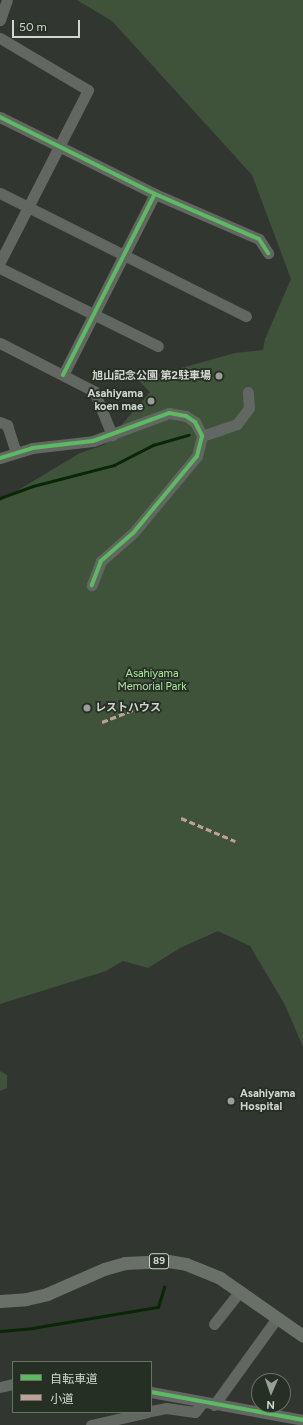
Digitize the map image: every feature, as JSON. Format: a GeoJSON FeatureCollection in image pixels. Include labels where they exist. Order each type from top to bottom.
{"type":"FeatureCollection","features":[{"type":"Feature","properties":{"kind":"main road","name":"89"},"geometry":{"type":"LineString","coordinates":[[0,1301],[26,1299],[47,1294],[104,1269],[147,1261],[186,1264],[206,1271],[240,1291],[303,1336]]}},
{"type":"Feature","properties":{"kind":"street"},"geometry":{"type":"LineString","coordinates":[[0,20],[8,0]]}},
{"type":"Feature","properties":{"kind":"street"},"geometry":{"type":"LineString","coordinates":[[0,38],[88,90],[0,262]]}},
{"type":"Feature","properties":{"kind":"street"},"geometry":{"type":"LineString","coordinates":[[0,117],[155,194],[259,239],[268,253]]}},
{"type":"Feature","properties":{"kind":"street"},"geometry":{"type":"LineString","coordinates":[[0,193],[246,316]]}},
{"type":"Feature","properties":{"kind":"street"},"geometry":{"type":"LineString","coordinates":[[64,375],[155,194]]}},
{"type":"Feature","properties":{"kind":"street"},"geometry":{"type":"LineString","coordinates":[[0,268],[158,346]]}},
{"type":"Feature","properties":{"kind":"street"},"geometry":{"type":"LineString","coordinates":[[0,343],[94,391],[112,434]]}},
{"type":"Feature","properties":{"kind":"street"},"geometry":{"type":"LineString","coordinates":[[202,436],[236,424],[249,408],[248,392]]}},
{"type":"Feature","properties":{"kind":"street"},"geometry":{"type":"LineString","coordinates":[[0,458],[49,444],[93,441],[169,413],[186,416],[195,422],[202,436],[197,456],[133,533],[101,560],[92,584]]}},
{"type":"Feature","properties":{"kind":"street"},"geometry":{"type":"LineString","coordinates":[[0,422],[7,426],[16,453]]}},
{"type":"Feature","properties":{"kind":"street"},"geometry":{"type":"LineString","coordinates":[[214,1324],[240,1291]]}},
{"type":"Feature","properties":{"kind":"street"},"geometry":{"type":"LineString","coordinates":[[214,1405],[277,1318]]}},
{"type":"Feature","properties":{"kind":"street"},"geometry":{"type":"LineString","coordinates":[[0,1387],[12,1384]]}},
{"type":"Feature","properties":{"kind":"street"},"geometry":{"type":"LineString","coordinates":[[152,1392],[202,1403],[303,1420]]}},
{"type":"Feature","properties":{"kind":"street"},"geometry":{"type":"LineString","coordinates":[[152,1412],[166,1408],[195,1412],[202,1403]]}},
{"type":"Feature","properties":{"kind":"street"},"geometry":{"type":"LineString","coordinates":[[91,1425],[145,1413]]}},
{"type":"Feature","properties":{"kind":"green space","name":"Asahiyama Memorial Park"},"geometry":{"type":"Polygon","coordinates":[[[77,0],[303,0],[303,1047],[285,1005],[250,946],[218,931],[180,948],[148,968],[123,961],[106,971],[0,1004],[0,501],[80,453],[104,445],[150,392],[138,380],[235,353],[263,350],[265,339],[291,279],[252,175],[112,21],[77,0]]]}},
{"type":"Feature","properties":{"kind":"green space"},"geometry":{"type":"Polygon","coordinates":[[[0,1071],[7,1075],[7,1088],[0,1091],[0,1071]]]}},
{"type":"Feature","properties":{"kind":"waterway"},"geometry":{"type":"LineString","coordinates":[[0,498],[33,486],[114,465],[153,445],[189,435]]}},
{"type":"Feature","properties":{"kind":"waterway"},"geometry":{"type":"LineString","coordinates":[[0,1331],[32,1328],[158,1307],[164,1287]]}},
{"type":"Feature","properties":{"kind":"marked path"},"geometry":{"type":"LineString","coordinates":[[102,722],[143,706]]}},
{"type":"Feature","properties":{"kind":"marked path"},"geometry":{"type":"LineString","coordinates":[[181,818],[235,841]]}},
{"type":"Feature","properties":{"kind":"cycle path"},"geometry":{"type":"LineString","coordinates":[[0,117],[155,194],[259,239],[268,253]]}},
{"type":"Feature","properties":{"kind":"cycle path"},"geometry":{"type":"LineString","coordinates":[[63,375],[155,194]]}},
{"type":"Feature","properties":{"kind":"cycle path"},"geometry":{"type":"LineString","coordinates":[[0,458],[32,448],[93,441],[169,413],[186,416],[195,422],[202,436],[197,456],[133,533],[101,561],[92,585]]}},
{"type":"Feature","properties":{"kind":"cycle path"},"geometry":{"type":"LineString","coordinates":[[152,1392],[303,1420]]}},
{"type":"Feature","properties":{"kind":"place","name":"旭山記念公園 第2駐車場"},"geometry":{"type":"Point","coordinates":[219,376]}},
{"type":"Feature","properties":{"kind":"place","name":"Asahiyama koen mae"},"geometry":{"type":"Point","coordinates":[151,401]}},
{"type":"Feature","properties":{"kind":"place","name":"レストハウス"},"geometry":{"type":"Point","coordinates":[87,708]}},
{"type":"Feature","properties":{"kind":"place","name":"Asahiyama Hospital"},"geometry":{"type":"Point","coordinates":[231,1101]}}]}
